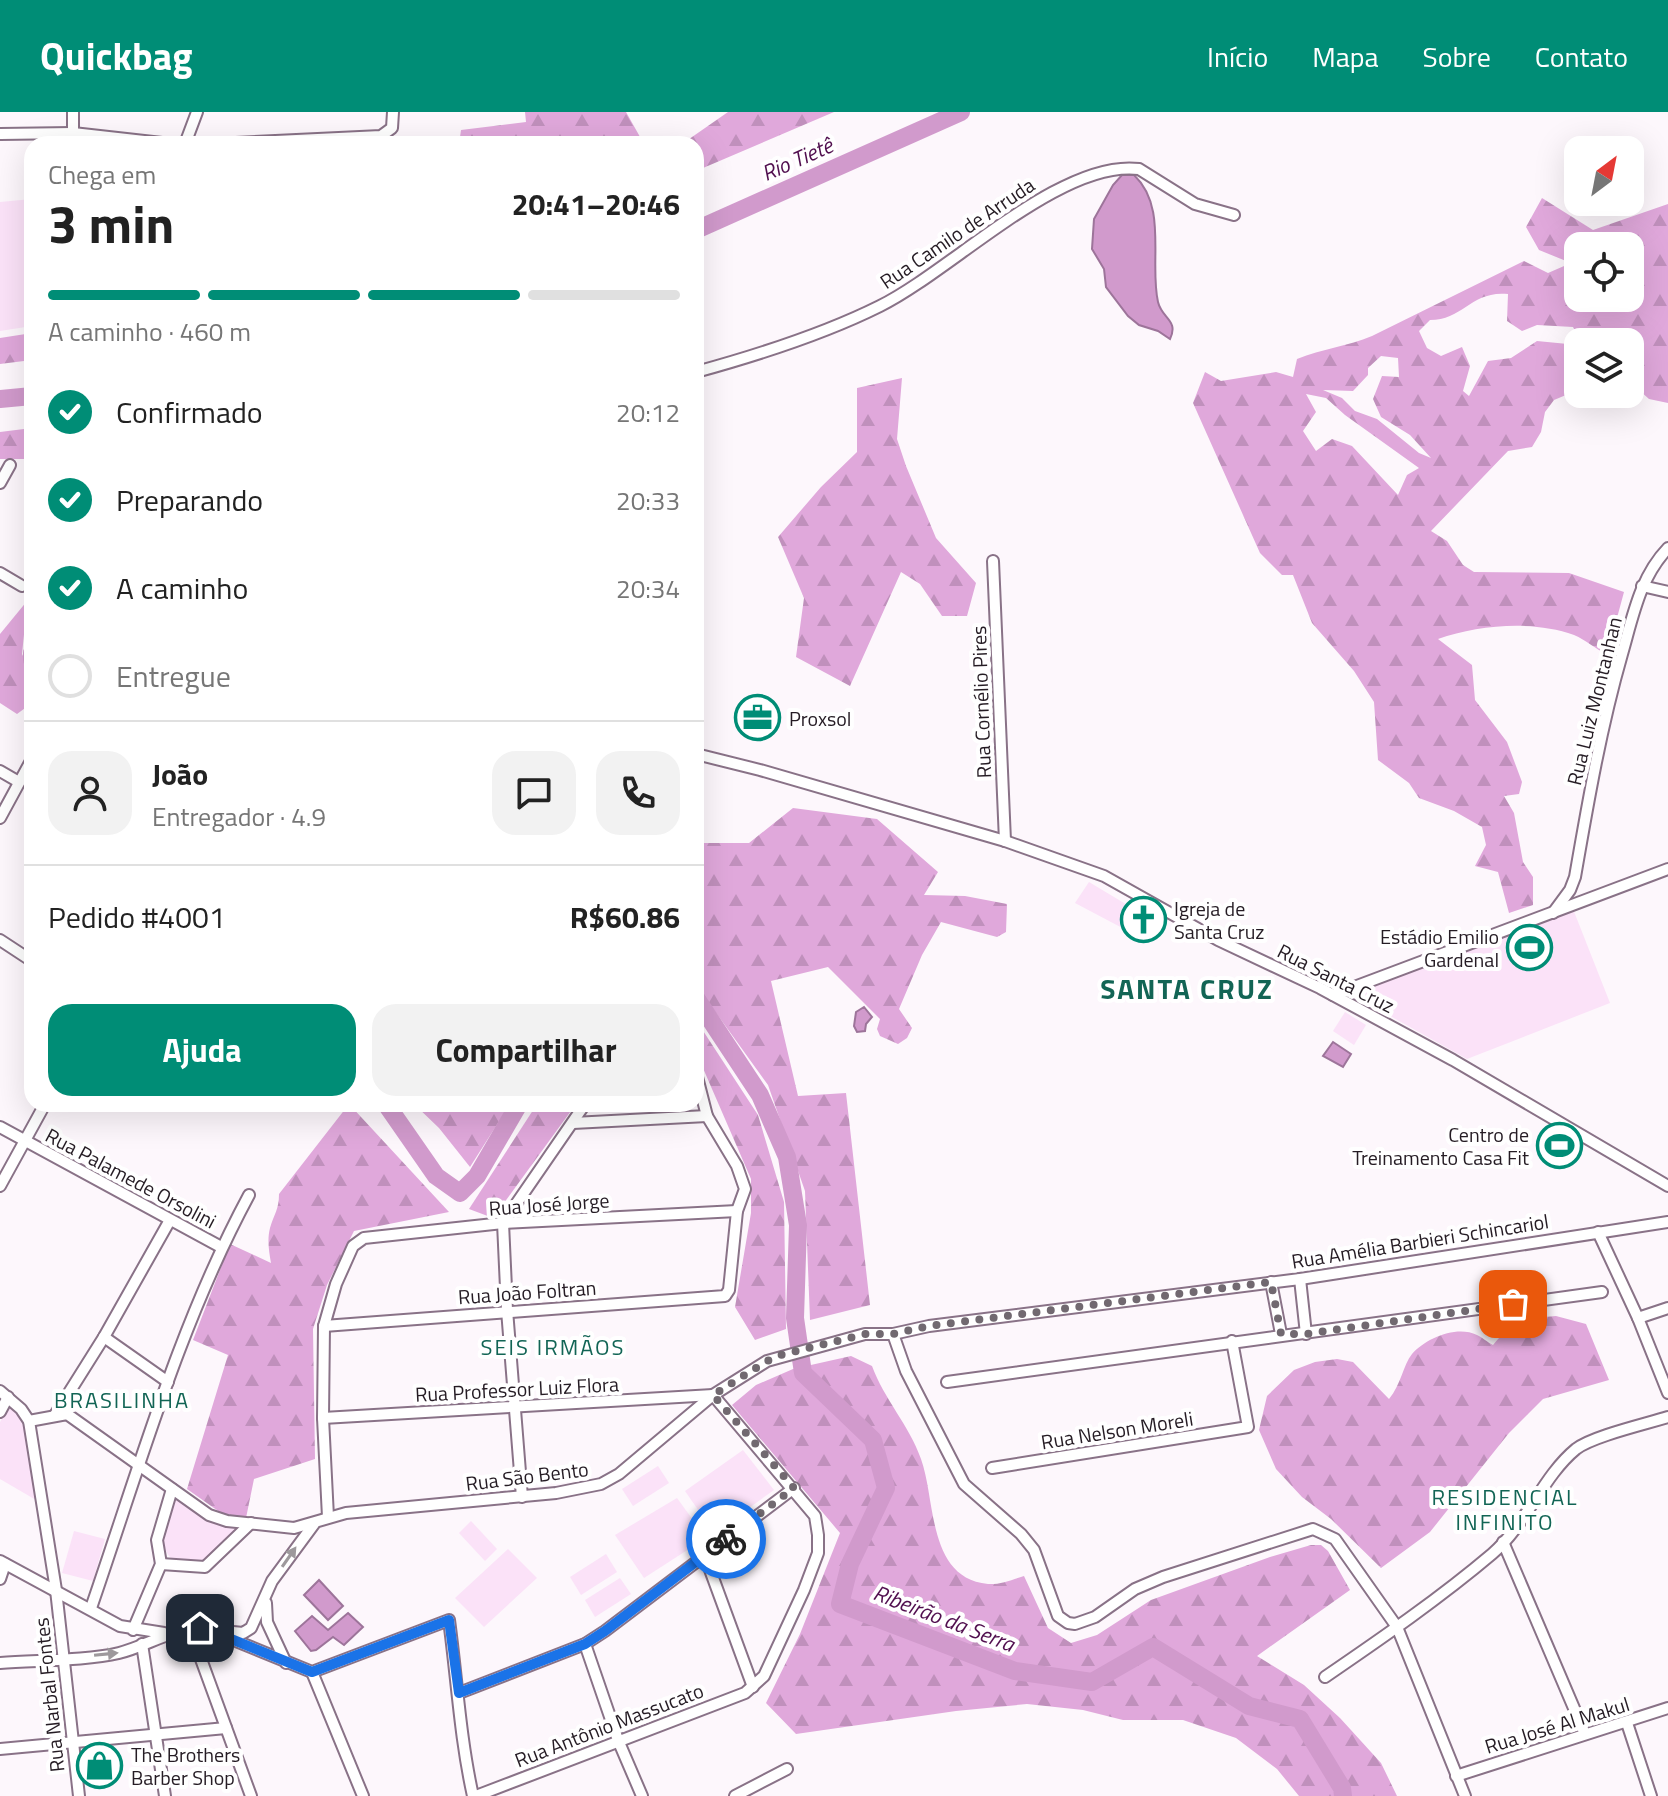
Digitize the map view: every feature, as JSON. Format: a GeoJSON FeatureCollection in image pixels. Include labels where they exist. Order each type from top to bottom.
{"type":"FeatureCollection","features":[{"type":"Feature","properties":{"kind":"street"},"geometry":{"type":"LineString","coordinates":[[73,112],[73,133]]}},
{"type":"Feature","properties":{"kind":"street"},"geometry":{"type":"LineString","coordinates":[[188,136],[197,112]]}},
{"type":"Feature","properties":{"kind":"street"},"geometry":{"type":"LineString","coordinates":[[381,136],[392,128],[393,112]]}},
{"type":"Feature","properties":{"kind":"street"},"geometry":{"type":"LineString","coordinates":[[0,134],[73,133],[100,136]]}},
{"type":"Feature","properties":{"kind":"street","name":"Rua Camilo de Arruda"},"geometry":{"type":"LineString","coordinates":[[704,369],[796,340],[879,307],[936,273],[1060,187],[1086,176],[1118,169],[1139,169],[1195,204],[1234,215]]}},
{"type":"Feature","properties":{"kind":"street"},"geometry":{"type":"LineString","coordinates":[[0,483],[10,465]]}},
{"type":"Feature","properties":{"kind":"street","name":"Rua Luiz Montanhan"},"geometry":{"type":"LineString","coordinates":[[1553,913],[1570,890],[1575,877],[1602,723],[1642,586],[1668,548]]}},
{"type":"Feature","properties":{"kind":"street","name":"Rua Cornélio Pires"},"geometry":{"type":"LineString","coordinates":[[993,561],[1005,841]]}},
{"type":"Feature","properties":{"kind":"street"},"geometry":{"type":"LineString","coordinates":[[0,573],[22,586]]}},
{"type":"Feature","properties":{"kind":"street"},"geometry":{"type":"LineString","coordinates":[[1642,586],[1668,592]]}},
{"type":"Feature","properties":{"kind":"street","name":"Rua Santa Cruz"},"geometry":{"type":"LineString","coordinates":[[704,756],[1005,841],[1104,876],[1218,940],[1333,995],[1468,1068],[1668,1186]]}},
{"type":"Feature","properties":{"kind":"street"},"geometry":{"type":"LineString","coordinates":[[0,771],[19,782]]}},
{"type":"Feature","properties":{"kind":"street"},"geometry":{"type":"LineString","coordinates":[[0,818],[24,773]]}},
{"type":"Feature","properties":{"kind":"street"},"geometry":{"type":"LineString","coordinates":[[1333,995],[1668,869]]}},
{"type":"Feature","properties":{"kind":"street"},"geometry":{"type":"LineString","coordinates":[[0,940],[24,956]]}},
{"type":"Feature","properties":{"kind":"street"},"geometry":{"type":"LineString","coordinates":[[704,1104],[707,1116],[737,1166],[745,1189],[737,1211]]}},
{"type":"Feature","properties":{"kind":"street"},"geometry":{"type":"LineString","coordinates":[[0,1186],[41,1112]]}},
{"type":"Feature","properties":{"kind":"street"},"geometry":{"type":"LineString","coordinates":[[522,1497],[503,1223],[580,1112]]}},
{"type":"Feature","properties":{"kind":"street"},"geometry":{"type":"LineString","coordinates":[[573,1123],[707,1116]]}},
{"type":"Feature","properties":{"kind":"street","name":"Rua Palamede Orsolini"},"geometry":{"type":"LineString","coordinates":[[0,1127],[221,1247]]}},
{"type":"Feature","properties":{"kind":"street"},"geometry":{"type":"LineString","coordinates":[[91,1608],[190,1319],[221,1247],[249,1195]]}},
{"type":"Feature","properties":{"kind":"street","name":"Rua José Jorge"},"geometry":{"type":"LineString","coordinates":[[324,1326],[336,1284],[353,1246],[364,1238],[503,1223],[737,1211]]}},
{"type":"Feature","properties":{"kind":"street","name":"Rua João Foltran"},"geometry":{"type":"LineString","coordinates":[[324,1326],[725,1296],[729,1290],[737,1211]]}},
{"type":"Feature","properties":{"kind":"street"},"geometry":{"type":"LineString","coordinates":[[55,1415],[104,1337],[170,1220]]}},
{"type":"Feature","properties":{"kind":"street","name":"Rua Amélia Barbieri Schincariol"},"geometry":{"type":"LineString","coordinates":[[713,1395],[781,1355],[865,1334],[893,1334],[929,1326],[1300,1279],[1668,1222]]}},
{"type":"Feature","properties":{"kind":"street"},"geometry":{"type":"LineString","coordinates":[[1598,1232],[1668,1393]]}},
{"type":"Feature","properties":{"kind":"street"},"geometry":{"type":"LineString","coordinates":[[1300,1279],[1306,1334]]}},
{"type":"Feature","properties":{"kind":"street"},"geometry":{"type":"LineString","coordinates":[[1271,1282],[1281,1334]]}},
{"type":"Feature","properties":{"kind":"street"},"geometry":{"type":"LineString","coordinates":[[947,1382],[1602,1292]]}},
{"type":"Feature","properties":{"kind":"street"},"geometry":{"type":"LineString","coordinates":[[1638,1318],[1668,1308]]}},
{"type":"Feature","properties":{"kind":"street"},"geometry":{"type":"LineString","coordinates":[[324,1326],[323,1418],[328,1517]]}},
{"type":"Feature","properties":{"kind":"street"},"geometry":{"type":"LineString","coordinates":[[893,1334],[906,1371],[964,1484],[1021,1534],[1034,1550],[1058,1616],[1068,1623],[1075,1624],[1095,1617],[1135,1589],[1163,1577],[1313,1529],[1335,1539],[1397,1627],[1465,1796]]}},
{"type":"Feature","properties":{"kind":"street"},"geometry":{"type":"LineString","coordinates":[[104,1337],[168,1382]]}},
{"type":"Feature","properties":{"kind":"street","name":"Rua Nelson Moreli"},"geometry":{"type":"LineString","coordinates":[[992,1468],[1248,1427],[1232,1341]]}},
{"type":"Feature","properties":{"kind":"street"},"geometry":{"type":"LineString","coordinates":[[0,1412],[4,1394],[29,1421],[67,1414],[216,1518],[294,1528],[315,1523]]}},
{"type":"Feature","properties":{"kind":"street"},"geometry":{"type":"LineString","coordinates":[[705,1556],[753,1687],[764,1676],[818,1553],[815,1516],[713,1395]]}},
{"type":"Feature","properties":{"kind":"street","name":"Rua Professor Luiz Flora"},"geometry":{"type":"LineString","coordinates":[[323,1418],[713,1395]]}},
{"type":"Feature","properties":{"kind":"street","name":"Rua São Bento"},"geometry":{"type":"LineString","coordinates":[[315,1523],[328,1517],[380,1509],[522,1497],[601,1484],[619,1474],[713,1395]]}},
{"type":"Feature","properties":{"kind":"street"},"geometry":{"type":"LineString","coordinates":[[1325,1677],[1397,1627],[1494,1552],[1518,1526],[1564,1461],[1579,1447],[1668,1417]]}},
{"type":"Feature","properties":{"kind":"street","name":"Rua Narbal Fontes"},"geometry":{"type":"LineString","coordinates":[[29,1421],[56,1590],[79,1796]]}},
{"type":"Feature","properties":{"kind":"street"},"geometry":{"type":"LineString","coordinates":[[459,1693],[585,1644],[794,1488]]}},
{"type":"Feature","properties":{"kind":"street"},"geometry":{"type":"LineString","coordinates":[[133,1630],[161,1564],[157,1540],[172,1489]]}},
{"type":"Feature","properties":{"kind":"street"},"geometry":{"type":"LineString","coordinates":[[161,1564],[205,1567],[251,1523]]}},
{"type":"Feature","properties":{"kind":"street"},"geometry":{"type":"LineString","coordinates":[[0,1663],[119,1653],[168,1633],[190,1629],[243,1633],[251,1628],[272,1581],[315,1523]]}},
{"type":"Feature","properties":{"kind":"street"},"geometry":{"type":"LineString","coordinates":[[1503,1542],[1585,1734]]}},
{"type":"Feature","properties":{"kind":"street"},"geometry":{"type":"LineString","coordinates":[[0,1579],[2,1562],[120,1626],[168,1633]]}},
{"type":"Feature","properties":{"kind":"street"},"geometry":{"type":"LineString","coordinates":[[267,1593],[267,1622],[286,1664]]}},
{"type":"Feature","properties":{"kind":"street"},"geometry":{"type":"LineString","coordinates":[[209,1630],[286,1664],[312,1672],[449,1620],[459,1693],[462,1747],[474,1796]]}},
{"type":"Feature","properties":{"kind":"street"},"geometry":{"type":"LineString","coordinates":[[190,1629],[251,1796]]}},
{"type":"Feature","properties":{"kind":"street"},"geometry":{"type":"LineString","coordinates":[[142,1644],[165,1796]]}},
{"type":"Feature","properties":{"kind":"street"},"geometry":{"type":"LineString","coordinates":[[585,1644],[618,1740],[642,1796]]}},
{"type":"Feature","properties":{"kind":"street"},"geometry":{"type":"LineString","coordinates":[[312,1672],[363,1796]]}},
{"type":"Feature","properties":{"kind":"street","name":"Rua Antônio Massucato"},"geometry":{"type":"LineString","coordinates":[[474,1796],[745,1693],[753,1687]]}},
{"type":"Feature","properties":{"kind":"street","name":"Rua José Al Makul"},"geometry":{"type":"LineString","coordinates":[[1456,1776],[1668,1708]]}},
{"type":"Feature","properties":{"kind":"street"},"geometry":{"type":"LineString","coordinates":[[1627,1723],[1651,1796]]}},
{"type":"Feature","properties":{"kind":"street"},"geometry":{"type":"LineString","coordinates":[[0,1749],[226,1728]]}},
{"type":"Feature","properties":{"kind":"street"},"geometry":{"type":"LineString","coordinates":[[735,1796],[787,1769]]}},
{"type":"Feature","properties":{"kind":"shaded area"},"geometry":{"type":"Polygon","coordinates":[[[1122,175],[1134,175],[1151,203],[1158,302],[1171,323],[1170,339],[1139,325],[1128,316],[1106,287],[1104,269],[1092,249],[1094,219],[1122,175]]]}},
{"type":"Feature","properties":{"kind":"shaded area"},"geometry":{"type":"Polygon","coordinates":[[[24,200],[24,327],[0,331],[0,202],[24,200]]]}},
{"type":"Feature","properties":{"kind":"shaded area"},"geometry":{"type":"Polygon","coordinates":[[[1089,882],[1161,920],[1153,940],[1145,940],[1075,903],[1089,882]]]}},
{"type":"Feature","properties":{"kind":"shaded area","name":"Estádio Emilio Gardenal"},"geometry":{"type":"Polygon","coordinates":[[[1573,909],[1610,1003],[1467,1059],[1367,1003],[1365,993],[1370,987],[1573,909]]]}},
{"type":"Feature","properties":{"kind":"shaded area"},"geometry":{"type":"Polygon","coordinates":[[[864,1007],[872,1017],[865,1031],[857,1032],[854,1026],[856,1012],[864,1007]]]}},
{"type":"Feature","properties":{"kind":"shaded area"},"geometry":{"type":"Polygon","coordinates":[[[1345,1012],[1366,1025],[1354,1045],[1333,1031],[1345,1012]]]}},
{"type":"Feature","properties":{"kind":"shaded area"},"geometry":{"type":"Polygon","coordinates":[[[1333,1042],[1351,1054],[1343,1067],[1323,1056],[1333,1042]]]}},
{"type":"Feature","properties":{"kind":"shaded area"},"geometry":{"type":"Polygon","coordinates":[[[10,1406],[27,1437],[36,1500],[0,1479],[0,1422],[10,1406]]]}},
{"type":"Feature","properties":{"kind":"shaded area"},"geometry":{"type":"Polygon","coordinates":[[[743,1450],[774,1490],[714,1533],[685,1491],[743,1450]]]}},
{"type":"Feature","properties":{"kind":"shaded area"},"geometry":{"type":"Polygon","coordinates":[[[658,1466],[669,1483],[633,1506],[622,1489],[658,1466]]]}},
{"type":"Feature","properties":{"kind":"shaded area"},"geometry":{"type":"Polygon","coordinates":[[[677,1498],[706,1538],[644,1578],[615,1535],[677,1498]]]}},
{"type":"Feature","properties":{"kind":"shaded area"},"geometry":{"type":"Polygon","coordinates":[[[175,1499],[180,1499],[207,1518],[234,1527],[236,1531],[203,1562],[187,1564],[175,1561],[168,1555],[164,1535],[175,1499]]]}},
{"type":"Feature","properties":{"kind":"shaded area"},"geometry":{"type":"Polygon","coordinates":[[[471,1521],[497,1549],[485,1561],[459,1533],[471,1521]]]}},
{"type":"Feature","properties":{"kind":"shaded area"},"geometry":{"type":"Polygon","coordinates":[[[74,1531],[105,1539],[93,1581],[62,1573],[74,1531]]]}},
{"type":"Feature","properties":{"kind":"shaded area"},"geometry":{"type":"Polygon","coordinates":[[[508,1549],[537,1578],[484,1627],[455,1598],[508,1549]]]}},
{"type":"Feature","properties":{"kind":"shaded area"},"geometry":{"type":"Polygon","coordinates":[[[606,1554],[617,1572],[581,1595],[570,1577],[606,1554]]]}},
{"type":"Feature","properties":{"kind":"shaded area"},"geometry":{"type":"Polygon","coordinates":[[[620,1578],[631,1594],[595,1617],[585,1600],[620,1578]]]}},
{"type":"Feature","properties":{"kind":"shaded area"},"geometry":{"type":"Polygon","coordinates":[[[319,1580],[343,1606],[328,1620],[304,1595],[319,1580]]]}},
{"type":"Feature","properties":{"kind":"shaded area"},"geometry":{"type":"Polygon","coordinates":[[[348,1613],[363,1627],[344,1645],[333,1637],[311,1651],[295,1631],[312,1616],[328,1630],[348,1613]]]}},
{"type":"Feature","properties":{"kind":"green space"},"geometry":{"type":"Polygon","coordinates":[[[525,112],[626,112],[640,136],[460,136],[461,130],[526,122],[525,112]]]}},
{"type":"Feature","properties":{"kind":"green space"},"geometry":{"type":"Polygon","coordinates":[[[728,112],[834,112],[704,168],[704,136],[694,136],[728,112]]]}},
{"type":"Feature","properties":{"kind":"green space"},"geometry":{"type":"Polygon","coordinates":[[[1542,198],[1564,212],[1564,216],[1571,216],[1593,230],[1633,216],[1644,216],[1644,212],[1668,204],[1668,403],[1649,399],[1644,395],[1644,328],[1537,325],[1522,331],[1507,321],[1508,294],[1496,294],[1476,300],[1441,319],[1430,320],[1419,331],[1427,348],[1441,356],[1462,347],[1470,366],[1463,391],[1469,396],[1488,361],[1511,358],[1537,341],[1564,344],[1564,396],[1554,400],[1545,412],[1541,432],[1532,447],[1508,451],[1431,531],[1447,541],[1463,565],[1474,572],[1569,573],[1624,592],[1607,655],[1574,635],[1541,627],[1488,628],[1438,639],[1472,665],[1475,700],[1507,742],[1522,782],[1519,794],[1504,796],[1514,813],[1523,862],[1533,877],[1533,905],[1509,913],[1498,872],[1475,866],[1486,845],[1482,827],[1454,811],[1419,798],[1409,783],[1378,760],[1374,702],[1354,671],[1312,623],[1293,575],[1282,575],[1260,553],[1193,403],[1205,372],[1221,381],[1276,372],[1293,377],[1297,359],[1372,336],[1524,261],[1548,273],[1564,266],[1564,312],[1644,312],[1644,232],[1564,232],[1564,260],[1539,250],[1526,227],[1542,198]],[[1381,356],[1368,368],[1368,375],[1353,391],[1323,390],[1342,398],[1355,411],[1377,419],[1419,453],[1431,458],[1410,435],[1381,417],[1373,399],[1382,376],[1399,377],[1398,358],[1381,356]],[[1306,394],[1316,412],[1303,431],[1316,451],[1332,439],[1352,446],[1398,495],[1407,475],[1419,468],[1326,398],[1306,394]]]}},
{"type":"Feature","properties":{"kind":"green space"},"geometry":{"type":"Polygon","coordinates":[[[24,334],[24,361],[0,364],[0,338],[24,334]]]}},
{"type":"Feature","properties":{"kind":"green space"},"geometry":{"type":"Polygon","coordinates":[[[902,378],[897,439],[906,466],[936,538],[976,583],[967,616],[942,616],[920,584],[901,572],[850,686],[796,657],[804,598],[778,537],[821,487],[857,452],[857,388],[902,378]]]}},
{"type":"Feature","properties":{"kind":"green space"},"geometry":{"type":"Polygon","coordinates":[[[24,429],[24,459],[0,459],[0,432],[24,429]]]}},
{"type":"Feature","properties":{"kind":"green space"},"geometry":{"type":"Polygon","coordinates":[[[24,605],[24,709],[17,714],[0,703],[0,634],[24,605]]]}},
{"type":"Feature","properties":{"kind":"green space"},"geometry":{"type":"Polygon","coordinates":[[[793,808],[877,819],[938,872],[924,895],[965,896],[1007,904],[1006,932],[997,937],[941,922],[922,955],[899,1009],[912,1028],[907,1038],[898,1044],[880,1036],[877,1029],[880,1019],[828,967],[771,981],[798,1096],[846,1093],[870,1305],[810,1320],[805,1191],[768,1085],[704,996],[704,843],[749,843],[793,808]]]}},
{"type":"Feature","properties":{"kind":"green space"},"geometry":{"type":"Polygon","coordinates":[[[704,1032],[758,1115],[784,1202],[786,1329],[755,1340],[735,1307],[751,1213],[751,1179],[704,1070],[704,1032]]]}},
{"type":"Feature","properties":{"kind":"green space"},"geometry":{"type":"Polygon","coordinates":[[[343,1112],[356,1112],[449,1212],[354,1231],[327,1285],[313,1329],[315,1459],[254,1479],[246,1518],[221,1513],[187,1489],[228,1355],[193,1340],[230,1244],[271,1263],[269,1232],[279,1194],[343,1112]]]}},
{"type":"Feature","properties":{"kind":"green space"},"geometry":{"type":"Polygon","coordinates":[[[422,1112],[505,1112],[470,1167],[422,1112]]]}},
{"type":"Feature","properties":{"kind":"green space"},"geometry":{"type":"Polygon","coordinates":[[[532,1112],[570,1112],[493,1218],[469,1209],[532,1112]]]}},
{"type":"Feature","properties":{"kind":"green space"},"geometry":{"type":"Polygon","coordinates":[[[1556,1316],[1586,1324],[1609,1380],[1543,1399],[1509,1433],[1430,1532],[1381,1568],[1331,1519],[1302,1497],[1276,1469],[1259,1430],[1267,1396],[1294,1370],[1315,1362],[1337,1359],[1353,1362],[1389,1399],[1412,1354],[1433,1338],[1451,1332],[1469,1332],[1493,1345],[1520,1322],[1556,1316]]]}},
{"type":"Feature","properties":{"kind":"green space"},"geometry":{"type":"Polygon","coordinates":[[[851,1356],[872,1366],[916,1447],[926,1476],[937,1535],[954,1568],[968,1579],[988,1584],[1024,1576],[1048,1628],[1071,1643],[1097,1635],[1151,1600],[1270,1557],[1321,1545],[1328,1551],[1350,1590],[1257,1656],[1304,1685],[1340,1718],[1381,1763],[1397,1796],[1299,1796],[1277,1769],[1236,1738],[1183,1720],[1123,1720],[1083,1710],[1027,1704],[796,1734],[766,1703],[800,1634],[840,1533],[732,1405],[756,1385],[793,1369],[851,1356]]]}},
{"type":"Feature","properties":{"kind":"waterway","name":"Rio Tietê"},"geometry":{"type":"LineString","coordinates":[[704,226],[961,112]]}},
{"type":"Feature","properties":{"kind":"waterway","name":"Rio Tietê"},"geometry":{"type":"LineString","coordinates":[[0,399],[24,397]]}},
{"type":"Feature","properties":{"kind":"waterway","name":"Ribeirão da Serra"},"geometry":{"type":"LineString","coordinates":[[704,1010],[760,1095],[787,1157],[798,1225],[795,1318],[803,1373],[873,1440],[886,1488],[850,1564],[840,1604],[1015,1671],[1092,1682],[1153,1647],[1249,1706],[1300,1719],[1342,1788],[1343,1796]]}},
{"type":"Feature","properties":{"kind":"waterway","name":"Ribeirão da Serra"},"geometry":{"type":"LineString","coordinates":[[392,1112],[436,1176],[460,1193],[477,1176],[514,1112]]}},
{"type":"Feature","properties":{"kind":"way so far"},"geometry":{"type":"LineString","coordinates":[[726,1539],[794,1488],[713,1395],[781,1355],[865,1334],[893,1334],[929,1326],[1271,1282],[1281,1334],[1306,1334],[1513,1304]]}},
{"type":"Feature","properties":{"kind":"place","name":"Proxsol"},"geometry":{"type":"Point","coordinates":[758,718]}},
{"type":"Feature","properties":{"kind":"place","name":"Igreja de Santa Cruz"},"geometry":{"type":"Point","coordinates":[1143,920]}},
{"type":"Feature","properties":{"kind":"place","name":"Estádio Emilio Gardenal"},"geometry":{"type":"Point","coordinates":[1530,948]}},
{"type":"Feature","properties":{"kind":"place","name":"Centro de Treinamento Casa Fit"},"geometry":{"type":"Point","coordinates":[1560,1146]}},
{"type":"Feature","properties":{"kind":"place","name":"The Brothers Barber Shop"},"geometry":{"type":"Point","coordinates":[100,1765]}},
{"type":"Feature","properties":{"kind":"district","name":"SANTA CRUZ"},"geometry":{"type":"Point","coordinates":[1187,988]}},
{"type":"Feature","properties":{"kind":"district","name":"SEIS IRMÃOS"},"geometry":{"type":"Point","coordinates":[553,1347]}},
{"type":"Feature","properties":{"kind":"district","name":"BRASILINHA"},"geometry":{"type":"Point","coordinates":[122,1400]}},
{"type":"Feature","properties":{"kind":"district","name":"RESIDENCIAL INFINITO"},"geometry":{"type":"Point","coordinates":[1505,1510]}},
{"type":"Feature","properties":{"kind":"route"},"geometry":{"type":"LineString","coordinates":[[200,1628],[312,1672],[449,1620],[459,1693],[585,1644],[726,1539]]}}]}
